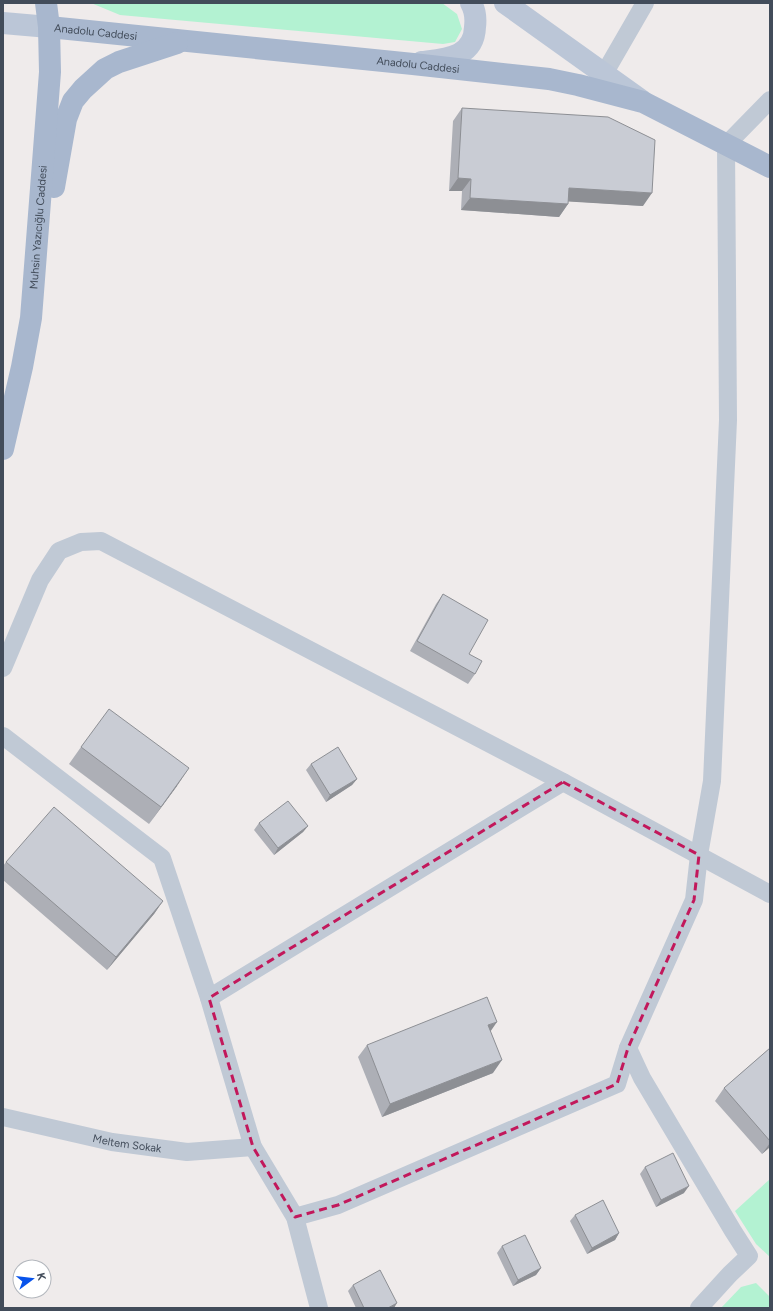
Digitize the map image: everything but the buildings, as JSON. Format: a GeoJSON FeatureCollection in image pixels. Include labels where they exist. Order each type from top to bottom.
{"type":"FeatureCollection","features":[{"type":"Feature","properties":{"kind":"main road","name":"Muhsin Yazıcığlu Caddesi"},"geometry":{"type":"LineString","coordinates":[[3,449],[22,367],[31,318],[50,72],[49,27],[46,3]]}},
{"type":"Feature","properties":{"kind":"main road","name":"Anadolu Caddesi"},"geometry":{"type":"LineString","coordinates":[[49,27],[549,79],[643,102],[770,167]]}},
{"type":"Feature","properties":{"kind":"main road"},"geometry":{"type":"LineString","coordinates":[[31,318],[66,119],[73,101],[83,89],[105,69],[119,62],[183,41]]}},
{"type":"Feature","properties":{"kind":"street"},"geometry":{"type":"LineString","coordinates":[[413,64],[450,58],[462,53],[471,44],[475,32],[476,19],[471,3]]}},
{"type":"Feature","properties":{"kind":"street"},"geometry":{"type":"LineString","coordinates":[[505,3],[643,102]]}},
{"type":"Feature","properties":{"kind":"street"},"geometry":{"type":"LineString","coordinates":[[604,74],[645,3]]}},
{"type":"Feature","properties":{"kind":"street"},"geometry":{"type":"LineString","coordinates":[[3,24],[49,27]]}},
{"type":"Feature","properties":{"kind":"street"},"geometry":{"type":"LineString","coordinates":[[295,1217],[338,1206],[617,1084],[628,1048],[694,900],[699,855],[712,781],[728,428],[726,144],[770,100]]}},
{"type":"Feature","properties":{"kind":"street"},"geometry":{"type":"LineString","coordinates":[[3,668],[40,580],[59,551],[81,542],[101,541],[563,782],[770,894]]}},
{"type":"Feature","properties":{"kind":"street"},"geometry":{"type":"LineString","coordinates":[[3,736],[162,858],[209,998],[253,1147],[295,1217],[319,1308]]}},
{"type":"Feature","properties":{"kind":"street"},"geometry":{"type":"LineString","coordinates":[[209,998],[563,782]]}},
{"type":"Feature","properties":{"kind":"street"},"geometry":{"type":"LineString","coordinates":[[628,1048],[642,1078],[749,1256],[730,1274],[699,1308]]}},
{"type":"Feature","properties":{"kind":"street","name":"Meltem Sokak"},"geometry":{"type":"LineString","coordinates":[[3,1116],[112,1142],[187,1152],[253,1147]]}},
{"type":"Feature","properties":{"kind":"highlighted area"},"geometry":{"type":"Polygon","coordinates":[[[563,782],[699,855],[694,900],[628,1048],[617,1084],[338,1205],[295,1217],[253,1147],[209,998],[563,782]]]}},
{"type":"Feature","properties":{"kind":"green space"},"geometry":{"type":"Polygon","coordinates":[[[91,3],[442,3],[457,14],[462,29],[455,42],[443,44],[120,15],[91,3]]]}},
{"type":"Feature","properties":{"kind":"green space"},"geometry":{"type":"Polygon","coordinates":[[[770,1179],[770,1257],[756,1244],[735,1211],[770,1179]]]}},
{"type":"Feature","properties":{"kind":"green space"},"geometry":{"type":"Polygon","coordinates":[[[756,1283],[770,1297],[770,1308],[721,1308],[741,1287],[756,1283]]]}}]}
